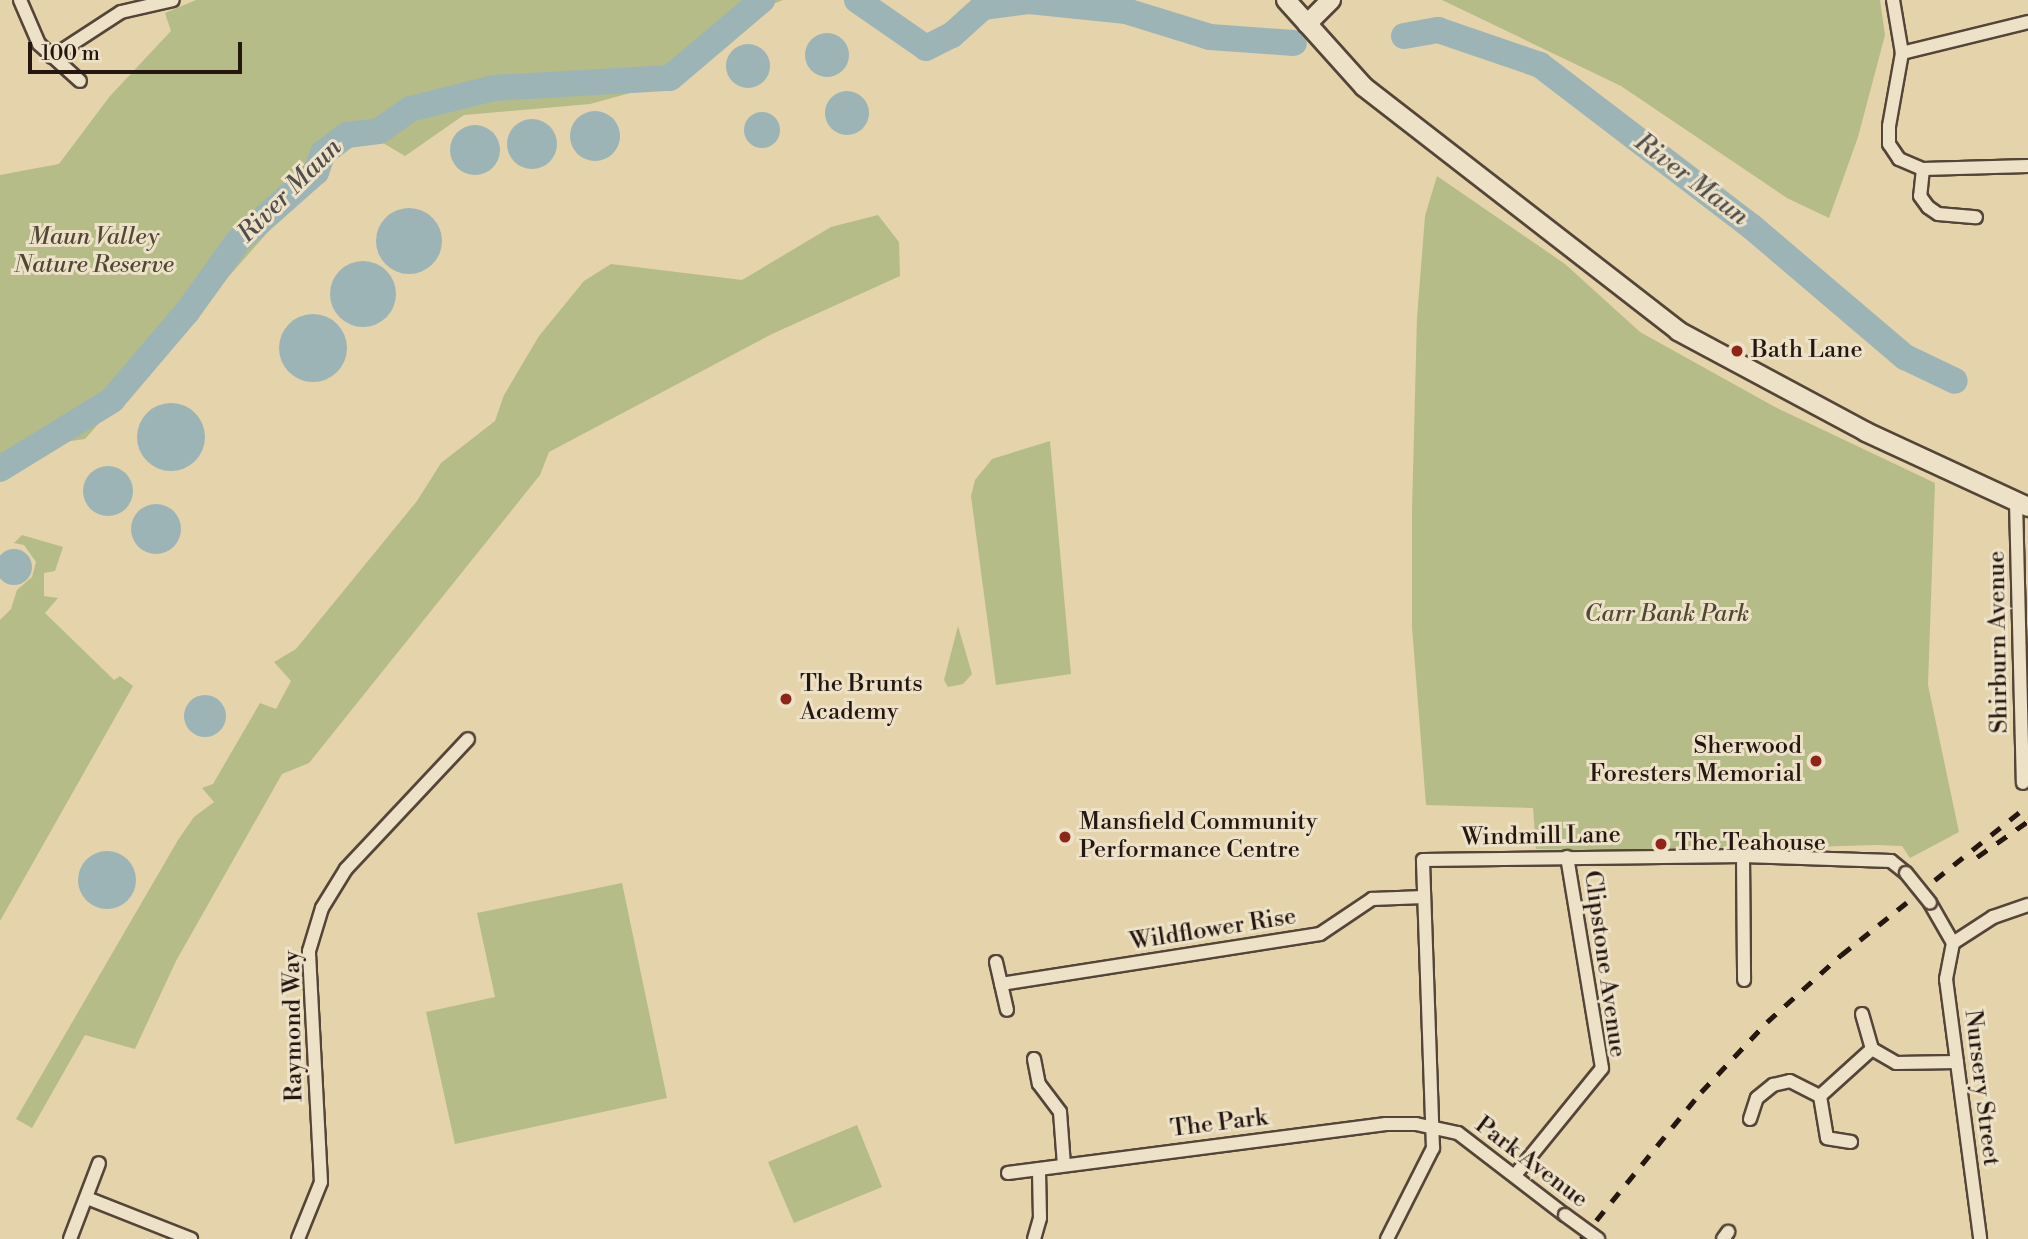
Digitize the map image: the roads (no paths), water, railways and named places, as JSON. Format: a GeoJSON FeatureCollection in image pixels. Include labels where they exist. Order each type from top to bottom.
{"type":"FeatureCollection","features":[{"type":"Feature","properties":{"kind":"main road"},"geometry":{"type":"LineString","coordinates":[[1286,0],[1364,87],[1678,331],[1866,432],[2022,504]]}},
{"type":"Feature","properties":{"kind":"main road"},"geometry":{"type":"LineString","coordinates":[[1307,24],[1331,0]]}},
{"type":"Feature","properties":{"kind":"street"},"geometry":{"type":"LineString","coordinates":[[20,0],[39,44],[80,81]]}},
{"type":"Feature","properties":{"kind":"street"},"geometry":{"type":"LineString","coordinates":[[52,57],[121,12],[173,0]]}},
{"type":"Feature","properties":{"kind":"street"},"geometry":{"type":"LineString","coordinates":[[1894,0],[1902,53],[1889,144],[1899,159],[1923,169],[2028,166]]}},
{"type":"Feature","properties":{"kind":"street"},"geometry":{"type":"LineString","coordinates":[[1902,53],[2028,22]]}},
{"type":"Feature","properties":{"kind":"street"},"geometry":{"type":"LineString","coordinates":[[1923,169],[1920,196],[1928,206],[1938,214],[1976,217]]}},
{"type":"Feature","properties":{"kind":"street","name":"Shirburn Avenue"},"geometry":{"type":"LineString","coordinates":[[2022,504],[2023,783]]}},
{"type":"Feature","properties":{"kind":"street","name":"Raymond Way"},"geometry":{"type":"LineString","coordinates":[[298,1239],[321,1182],[309,951],[321,908],[346,869],[468,738]]}},
{"type":"Feature","properties":{"kind":"street"},"geometry":{"type":"LineString","coordinates":[[1743,856],[1744,980]]}},
{"type":"Feature","properties":{"kind":"street","name":"Windmill Lane"},"geometry":{"type":"LineString","coordinates":[[1424,897],[1423,860],[1743,856],[1891,861],[1906,873],[1930,903],[1953,943]]}},
{"type":"Feature","properties":{"kind":"street","name":"Clipstone Avenue"},"geometry":{"type":"LineString","coordinates":[[1516,1174],[1602,1069],[1567,857]]}},
{"type":"Feature","properties":{"kind":"street"},"geometry":{"type":"LineString","coordinates":[[1387,1239],[1433,1148],[1435,1126],[1424,897]]}},
{"type":"Feature","properties":{"kind":"street","name":"Wildflower Rise"},"geometry":{"type":"LineString","coordinates":[[1001,984],[1076,976],[1184,952],[1320,934],[1372,899],[1424,897]]}},
{"type":"Feature","properties":{"kind":"street"},"geometry":{"type":"LineString","coordinates":[[1953,943],[1993,916],[2028,905]]}},
{"type":"Feature","properties":{"kind":"street","name":"Nursery Street"},"geometry":{"type":"LineString","coordinates":[[1953,943],[1946,979],[1980,1239]]}},
{"type":"Feature","properties":{"kind":"street"},"geometry":{"type":"LineString","coordinates":[[996,962],[1007,1010]]}},
{"type":"Feature","properties":{"kind":"street"},"geometry":{"type":"LineString","coordinates":[[1862,1014],[1871,1049],[1896,1063],[1957,1062]]}},
{"type":"Feature","properties":{"kind":"street"},"geometry":{"type":"LineString","coordinates":[[1820,1096],[1871,1049]]}},
{"type":"Feature","properties":{"kind":"street"},"geometry":{"type":"LineString","coordinates":[[1034,1059],[1040,1084],[1060,1112],[1064,1165]]}},
{"type":"Feature","properties":{"kind":"street"},"geometry":{"type":"LineString","coordinates":[[1750,1119],[1757,1098],[1773,1085],[1790,1081],[1820,1096]]}},
{"type":"Feature","properties":{"kind":"street"},"geometry":{"type":"LineString","coordinates":[[1820,1096],[1827,1138],[1851,1142]]}},
{"type":"Feature","properties":{"kind":"street","name":"The Park"},"geometry":{"type":"LineString","coordinates":[[1008,1173],[1386,1124],[1435,1126]]}},
{"type":"Feature","properties":{"kind":"street","name":"Park Avenue"},"geometry":{"type":"LineString","coordinates":[[1435,1126],[1458,1133],[1516,1174],[1598,1239]]}},
{"type":"Feature","properties":{"kind":"street"},"geometry":{"type":"LineString","coordinates":[[70,1239],[99,1163]]}},
{"type":"Feature","properties":{"kind":"street"},"geometry":{"type":"LineString","coordinates":[[1034,1239],[1040,1218],[1039,1168]]}},
{"type":"Feature","properties":{"kind":"street"},"geometry":{"type":"LineString","coordinates":[[87,1198],[191,1239]]}},
{"type":"Feature","properties":{"kind":"water"},"geometry":{"type":"Polygon","coordinates":[[[827,33],[843,39],[849,55],[843,71],[827,77],[811,71],[805,55],[811,39],[827,33]]]}},
{"type":"Feature","properties":{"kind":"water"},"geometry":{"type":"Polygon","coordinates":[[[748,44],[764,50],[770,66],[764,82],[748,88],[732,82],[726,66],[732,50],[748,44]]]}},
{"type":"Feature","properties":{"kind":"water"},"geometry":{"type":"Polygon","coordinates":[[[847,91],[863,97],[869,113],[863,129],[847,135],[831,129],[825,113],[831,97],[847,91]]]}},
{"type":"Feature","properties":{"kind":"water"},"geometry":{"type":"Polygon","coordinates":[[[595,111],[612,119],[620,136],[612,153],[595,161],[578,153],[570,136],[578,119],[595,111]]]}},
{"type":"Feature","properties":{"kind":"water"},"geometry":{"type":"Polygon","coordinates":[[[762,112],[775,117],[780,130],[775,143],[762,148],[749,143],[744,130],[749,117],[762,112]]]}},
{"type":"Feature","properties":{"kind":"water"},"geometry":{"type":"Polygon","coordinates":[[[532,119],[549,127],[557,144],[549,161],[532,169],[515,161],[507,144],[515,127],[532,119]]]}},
{"type":"Feature","properties":{"kind":"water"},"geometry":{"type":"Polygon","coordinates":[[[475,125],[492,133],[500,150],[492,167],[475,175],[458,167],[450,150],[458,133],[475,125]]]}},
{"type":"Feature","properties":{"kind":"water"},"geometry":{"type":"Polygon","coordinates":[[[402,208],[416,208],[428,213],[437,222],[442,241],[440,254],[433,265],[416,274],[402,274],[390,269],[381,260],[376,248],[376,234],[381,222],[390,213],[402,208]]]}},
{"type":"Feature","properties":{"kind":"water"},"geometry":{"type":"Polygon","coordinates":[[[356,261],[370,261],[382,266],[391,275],[396,294],[394,307],[387,318],[370,327],[356,327],[344,322],[335,313],[330,301],[330,287],[335,275],[344,266],[356,261]]]}},
{"type":"Feature","properties":{"kind":"water"},"geometry":{"type":"Polygon","coordinates":[[[313,314],[326,317],[337,324],[344,335],[347,348],[344,361],[337,372],[326,379],[313,382],[300,379],[289,372],[282,361],[279,348],[282,335],[289,324],[300,317],[313,314]]]}},
{"type":"Feature","properties":{"kind":"water"},"geometry":{"type":"Polygon","coordinates":[[[171,403],[184,406],[195,413],[202,424],[205,437],[202,450],[195,461],[184,468],[171,471],[158,468],[147,461],[140,450],[137,437],[140,424],[147,413],[158,406],[171,403]]]}},
{"type":"Feature","properties":{"kind":"water"},"geometry":{"type":"Polygon","coordinates":[[[108,466],[126,473],[133,491],[126,509],[108,516],[90,509],[83,491],[90,473],[108,466]]]}},
{"type":"Feature","properties":{"kind":"water"},"geometry":{"type":"Polygon","coordinates":[[[156,504],[174,511],[181,529],[174,547],[156,554],[138,547],[131,529],[138,511],[156,504]]]}},
{"type":"Feature","properties":{"kind":"water"},"geometry":{"type":"Polygon","coordinates":[[[14,549],[26,555],[32,567],[26,579],[14,585],[2,579],[-4,567],[2,555],[14,549]]]}},
{"type":"Feature","properties":{"kind":"water"},"geometry":{"type":"Polygon","coordinates":[[[205,695],[220,701],[226,716],[220,731],[205,737],[190,731],[184,716],[190,701],[205,695]]]}},
{"type":"Feature","properties":{"kind":"water"},"geometry":{"type":"Polygon","coordinates":[[[101,851],[113,851],[128,859],[136,874],[136,886],[128,901],[113,909],[101,909],[86,901],[78,886],[78,874],[86,859],[101,851]]]}},
{"type":"Feature","properties":{"kind":"waterway","name":"River Maun"},"geometry":{"type":"LineString","coordinates":[[0,469],[112,400],[187,312],[238,241],[316,172],[323,153],[347,135],[379,131],[410,109],[494,88],[670,78],[762,0]]}},
{"type":"Feature","properties":{"kind":"waterway","name":"River Maun"},"geometry":{"type":"LineString","coordinates":[[857,0],[926,48],[952,35],[983,7],[1029,1],[1126,11],[1210,37],[1294,43]]}},
{"type":"Feature","properties":{"kind":"waterway","name":"River Maun"},"geometry":{"type":"LineString","coordinates":[[1404,36],[1438,30],[1540,65],[1752,227],[1905,357],[1955,381]]}},
{"type":"Feature","properties":{"kind":"railway"},"geometry":{"type":"LineString","coordinates":[[1581,1239],[1701,1092],[1767,1022],[1841,955],[2028,805]]}},
{"type":"Feature","properties":{"kind":"railway"},"geometry":{"type":"LineString","coordinates":[[1977,857],[2028,821]]}},
{"type":"Feature","properties":{"kind":"place","name":"Bath Lane"},"geometry":{"type":"Point","coordinates":[1737,351]}},
{"type":"Feature","properties":{"kind":"place","name":"The Brunts Academy"},"geometry":{"type":"Point","coordinates":[786,699]}},
{"type":"Feature","properties":{"kind":"place","name":"Sherwood Foresters Memorial"},"geometry":{"type":"Point","coordinates":[1816,761]}},
{"type":"Feature","properties":{"kind":"place","name":"Mansfield Community Performance Centre"},"geometry":{"type":"Point","coordinates":[1065,837]}},
{"type":"Feature","properties":{"kind":"place","name":"The Teahouse"},"geometry":{"type":"Point","coordinates":[1661,844]}},
{"type":"Feature","properties":{"kind":"park label","name":"Maun Valley Nature Reserve"},"geometry":{"type":"Point","coordinates":[94,252]}},
{"type":"Feature","properties":{"kind":"park label","name":"Carr Bank Park"},"geometry":{"type":"Point","coordinates":[1667,615]}}]}
